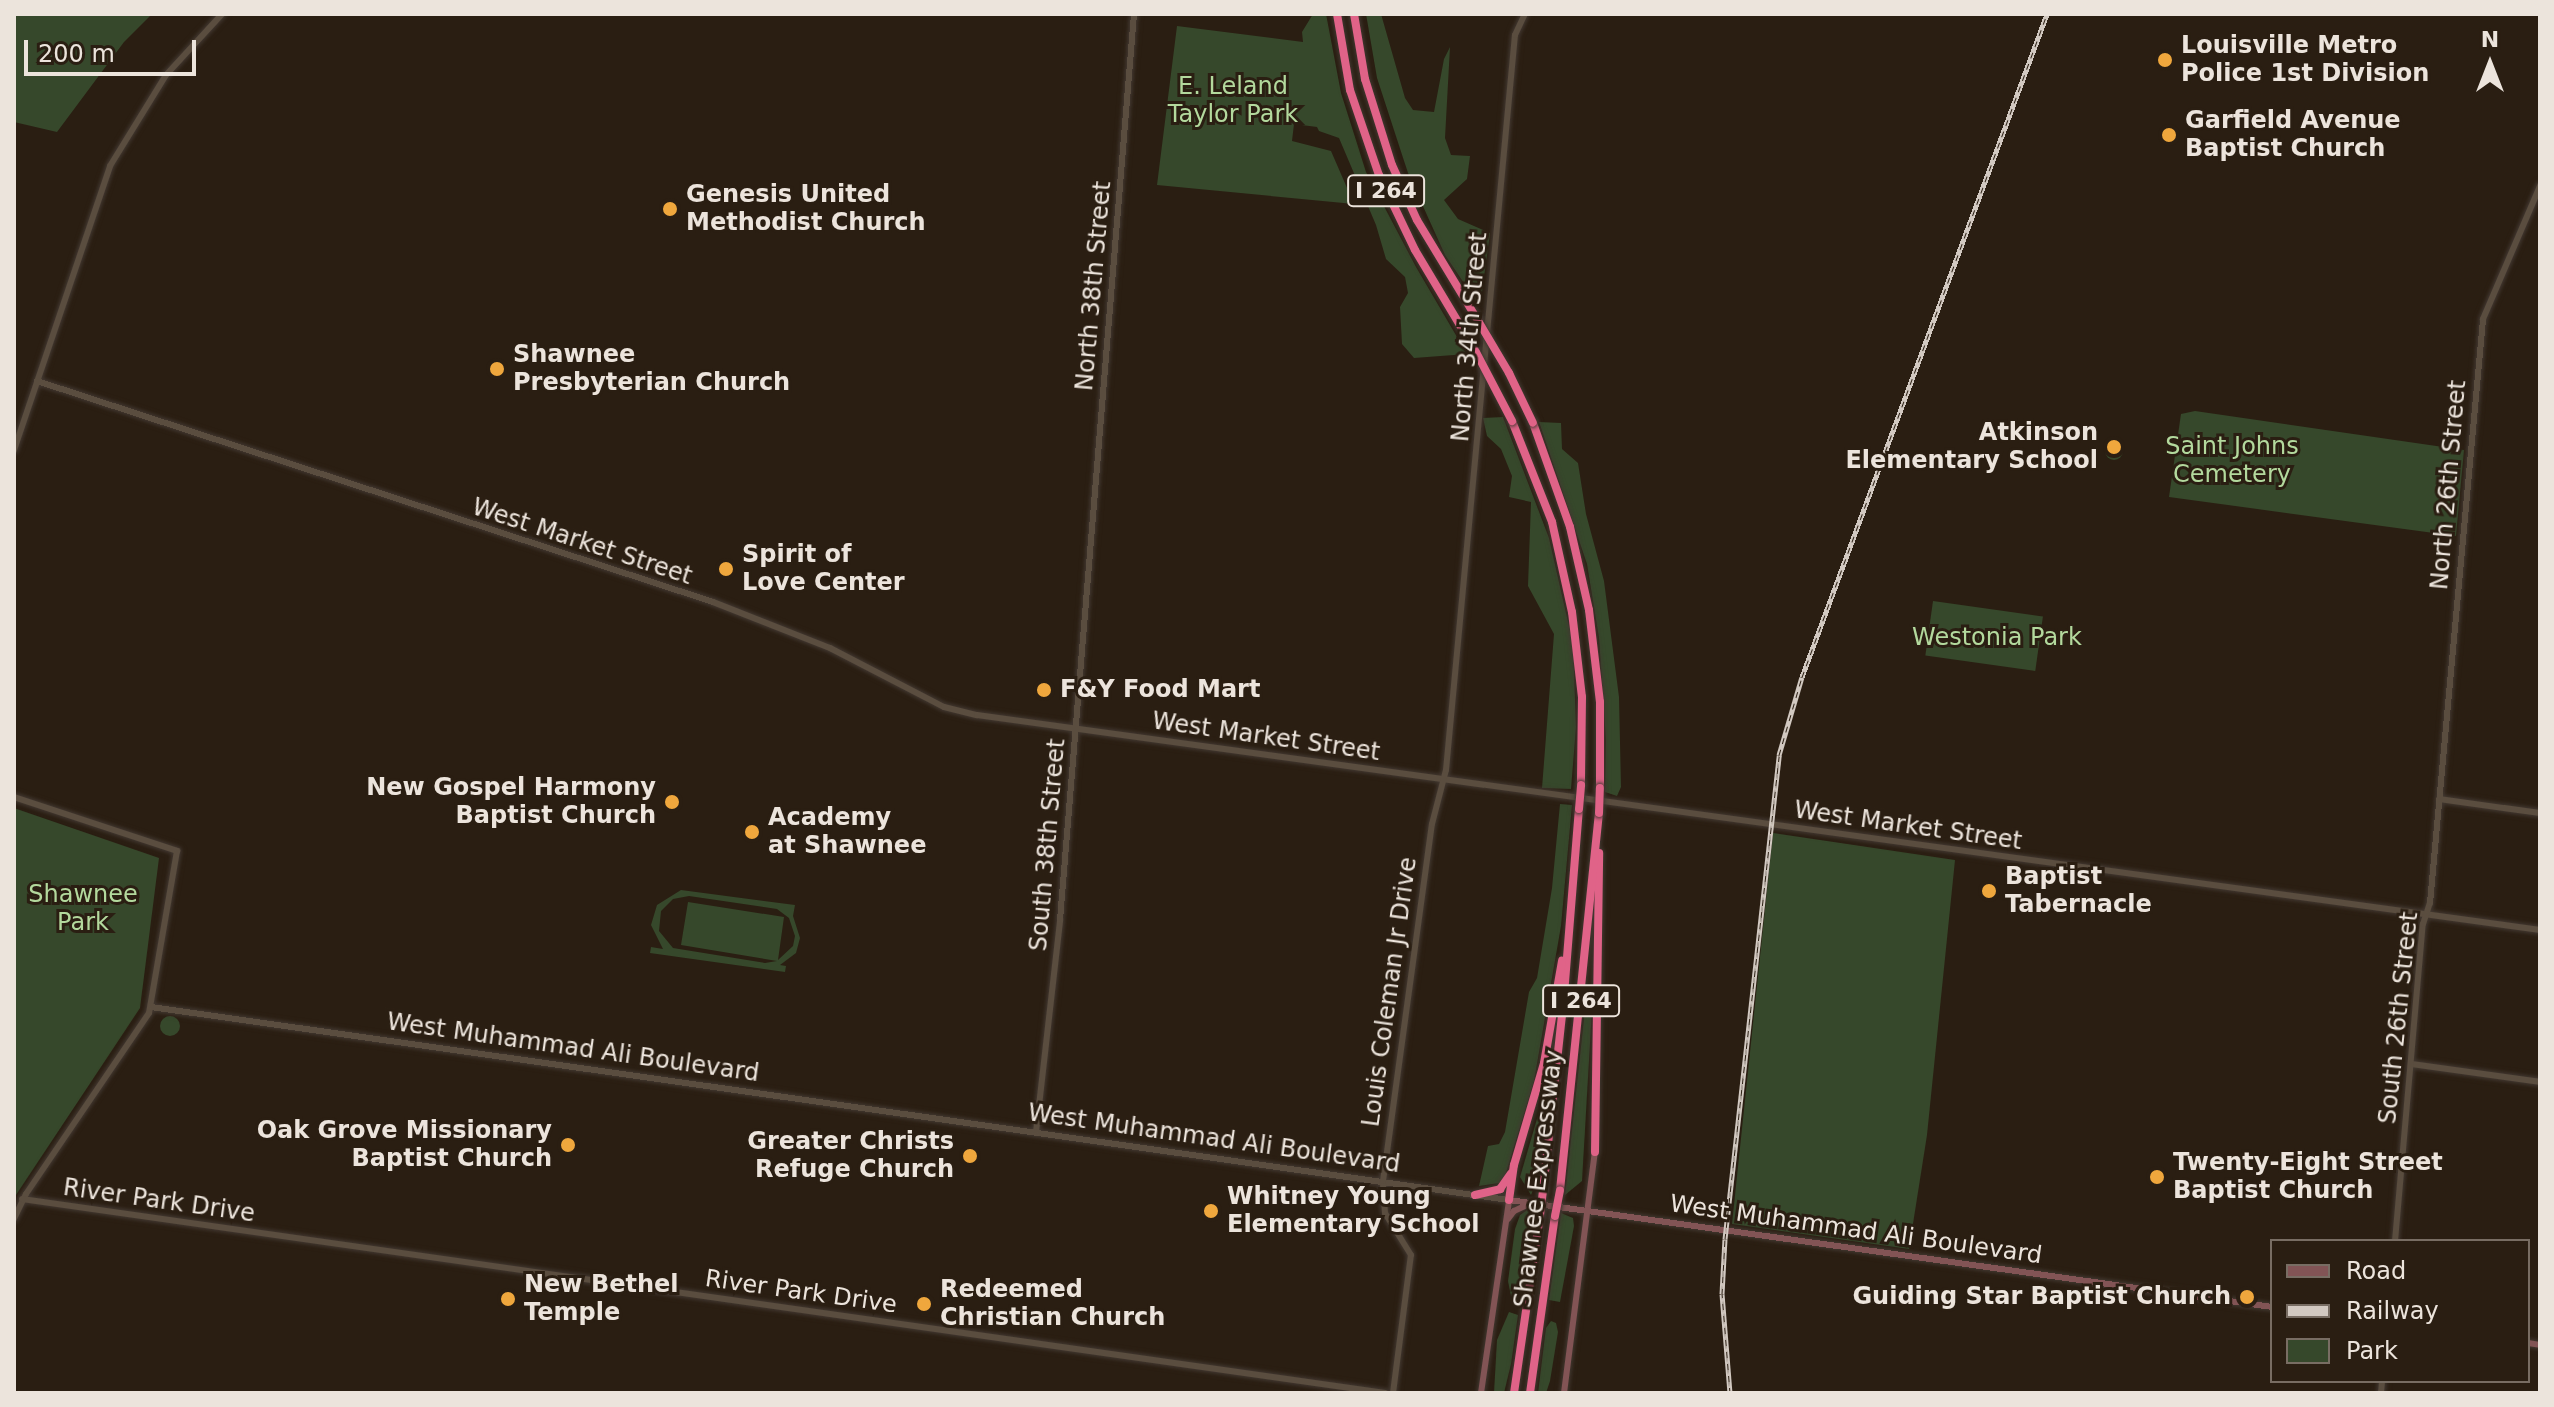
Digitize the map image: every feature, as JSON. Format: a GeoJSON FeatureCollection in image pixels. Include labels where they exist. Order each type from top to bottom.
{"type":"FeatureCollection","features":[{"type":"Feature","properties":{"kind":"highway","name":"Shawnee Expressway"},"geometry":{"type":"LineString","coordinates":[[1337,14],[1350,90],[1379,175],[1415,250],[1476,352],[1512,421],[1543,496],[1568,586],[1581,686],[1581,785],[1572,905],[1543,1190],[1514,1393]]}},
{"type":"Feature","properties":{"kind":"highway","name":"Shawnee Expressway"},"geometry":{"type":"LineString","coordinates":[[1354,14],[1365,79],[1392,165],[1417,220],[1519,390],[1566,514],[1589,610],[1600,702],[1599,813],[1560,1190],[1530,1393]]}},
{"type":"Feature","properties":{"kind":"highway"},"geometry":{"type":"LineString","coordinates":[[1595,1152],[1599,813]]}},
{"type":"Feature","properties":{"kind":"highway"},"geometry":{"type":"LineString","coordinates":[[1509,1200],[1514,1165],[1544,1063],[1572,905]]}},
{"type":"Feature","properties":{"kind":"highway"},"geometry":{"type":"LineString","coordinates":[[1475,1195],[1500,1189],[1514,1165]]}},
{"type":"Feature","properties":{"kind":"main road"},"geometry":{"type":"LineString","coordinates":[[1562,1393],[1595,1152]]}},
{"type":"Feature","properties":{"kind":"main road"},"geometry":{"type":"LineString","coordinates":[[1481,1393],[1509,1200]]}},
{"type":"Feature","properties":{"kind":"main road","name":"West Muhammad Ali Boulevard"},"geometry":{"type":"LineString","coordinates":[[1509,1200],[2270,1307]]}},
{"type":"Feature","properties":{"kind":"main road"},"geometry":{"type":"LineString","coordinates":[[1505,1226],[1514,1211],[1534,1203]]}},
{"type":"Feature","properties":{"kind":"street"},"geometry":{"type":"LineString","coordinates":[[14,450],[110,166],[125,138],[174,66],[222,14]]}},
{"type":"Feature","properties":{"kind":"street","name":"North 38th Street"},"geometry":{"type":"LineString","coordinates":[[1089,560],[1134,14]]}},
{"type":"Feature","properties":{"kind":"street","name":"North 34th Street"},"geometry":{"type":"LineString","coordinates":[[1443,780],[1458,658],[1515,35],[1523,17]]}},
{"type":"Feature","properties":{"kind":"street","name":"North 26th Street"},"geometry":{"type":"LineString","coordinates":[[2439,799],[2483,319],[2540,186]]}},
{"type":"Feature","properties":{"kind":"street","name":"West Market Street"},"geometry":{"type":"LineString","coordinates":[[37,381],[713,602],[830,648],[944,707],[977,715],[2540,930]]}},
{"type":"Feature","properties":{"kind":"street","name":"South 38th Street"},"geometry":{"type":"LineString","coordinates":[[1036,1132],[1050,1029],[1089,560]]}},
{"type":"Feature","properties":{"kind":"street","name":"Louis Coleman Jr Drive"},"geometry":{"type":"LineString","coordinates":[[1393,1393],[1411,1255],[1385,1213],[1383,1181],[1431,828],[1443,780]]}},
{"type":"Feature","properties":{"kind":"street"},"geometry":{"type":"LineString","coordinates":[[14,797],[177,851],[151,1007],[145,1023],[22,1199],[14,1219]]}},
{"type":"Feature","properties":{"kind":"street"},"geometry":{"type":"LineString","coordinates":[[2439,799],[2540,813]]}},
{"type":"Feature","properties":{"kind":"street","name":"South 26th Street"},"geometry":{"type":"LineString","coordinates":[[2395,1239],[2439,799]]}},
{"type":"Feature","properties":{"kind":"street","name":"West Muhammad Ali Boulevard"},"geometry":{"type":"LineString","coordinates":[[151,1007],[1509,1200]]}},
{"type":"Feature","properties":{"kind":"street"},"geometry":{"type":"LineString","coordinates":[[2411,1064],[2540,1082]]}},
{"type":"Feature","properties":{"kind":"street","name":"River Park Drive"},"geometry":{"type":"LineString","coordinates":[[22,1199],[1385,1393]]}},
{"type":"Feature","properties":{"kind":"green space"},"geometry":{"type":"Polygon","coordinates":[[[14,14],[152,14],[124,42],[57,132],[14,122],[14,14]]]}},
{"type":"Feature","properties":{"kind":"green space","name":"E. Leland Taylor Park"},"geometry":{"type":"Polygon","coordinates":[[[1313,14],[1326,14],[1341,93],[1366,172],[1467,354],[1414,358],[1402,344],[1400,307],[1408,293],[1405,277],[1386,259],[1376,225],[1339,138],[1319,131],[1317,127],[1294,124],[1292,141],[1331,151],[1354,204],[1157,185],[1177,26],[1303,42],[1302,32],[1313,14]]]}},
{"type":"Feature","properties":{"kind":"green space"},"geometry":{"type":"Polygon","coordinates":[[[1366,14],[1381,14],[1405,98],[1413,110],[1434,112],[1444,59],[1450,47],[1445,138],[1451,155],[1470,156],[1467,179],[1444,200],[1458,219],[1490,233],[1480,307],[1445,255],[1408,173],[1377,78],[1366,14]]]}},
{"type":"Feature","properties":{"kind":"green space","name":"Saint Johns Cemetery"},"geometry":{"type":"Polygon","coordinates":[[[2195,411],[2464,450],[2456,536],[2169,497],[2181,414],[2195,411]]]}},
{"type":"Feature","properties":{"kind":"green space"},"geometry":{"type":"Polygon","coordinates":[[[1503,417],[1549,538],[1573,644],[1576,727],[1571,789],[1542,788],[1554,634],[1528,586],[1531,502],[1509,497],[1512,476],[1501,449],[1487,436],[1483,418],[1503,417]]]}},
{"type":"Feature","properties":{"kind":"green space"},"geometry":{"type":"Polygon","coordinates":[[[1539,422],[1561,423],[1562,449],[1578,463],[1586,514],[1604,581],[1619,697],[1621,787],[1617,796],[1605,792],[1606,740],[1599,638],[1587,564],[1539,422]]]}},
{"type":"Feature","properties":{"kind":"green space"},"geometry":{"type":"Polygon","coordinates":[[[2114,442],[2123,451],[2114,460],[2105,451],[2114,442]]]}},
{"type":"Feature","properties":{"kind":"green space","name":"Westonia Park"},"geometry":{"type":"Polygon","coordinates":[[[1933,601],[2043,616],[2035,671],[1925,655],[1933,601]]]}},
{"type":"Feature","properties":{"kind":"green space"},"geometry":{"type":"Polygon","coordinates":[[[1560,804],[1572,805],[1561,926],[1534,1081],[1505,1176],[1499,1183],[1479,1186],[1488,1146],[1499,1144],[1505,1132],[1529,992],[1537,978],[1552,888],[1560,804]]]}},
{"type":"Feature","properties":{"kind":"green space","name":"Shawnee Park"},"geometry":{"type":"Polygon","coordinates":[[[14,808],[159,858],[140,1008],[14,1198],[14,808]]]}},
{"type":"Feature","properties":{"kind":"green space"},"geometry":{"type":"Polygon","coordinates":[[[1773,833],[1955,860],[1927,1135],[1909,1249],[1732,1224],[1773,833]]]}},
{"type":"Feature","properties":{"kind":"green space"},"geometry":{"type":"Polygon","coordinates":[[[681,890],[795,905],[793,916],[800,938],[796,953],[780,965],[786,966],[785,972],[650,953],[651,947],[663,949],[651,925],[657,905],[681,890]],[[689,896],[673,899],[661,911],[659,931],[673,948],[765,963],[777,961],[681,945],[688,902],[784,917],[778,960],[793,946],[795,936],[789,918],[777,909],[689,896]]]}},
{"type":"Feature","properties":{"kind":"green space"},"geometry":{"type":"Polygon","coordinates":[[[1585,1009],[1592,1009],[1582,1181],[1565,1195],[1585,1009]]]}},
{"type":"Feature","properties":{"kind":"green space"},"geometry":{"type":"Polygon","coordinates":[[[170,1016],[177,1019],[180,1026],[177,1033],[170,1036],[163,1033],[160,1026],[163,1019],[170,1016]]]}},
{"type":"Feature","properties":{"kind":"green space"},"geometry":{"type":"Polygon","coordinates":[[[1539,1112],[1544,1114],[1537,1180],[1531,1195],[1520,1177],[1539,1112]]]}},
{"type":"Feature","properties":{"kind":"green space"},"geometry":{"type":"Polygon","coordinates":[[[1530,1208],[1520,1298],[1511,1296],[1508,1281],[1515,1229],[1520,1215],[1530,1208]]]}},
{"type":"Feature","properties":{"kind":"green space"},"geometry":{"type":"Polygon","coordinates":[[[1561,1213],[1573,1218],[1574,1226],[1560,1302],[1549,1300],[1561,1213]]]}},
{"type":"Feature","properties":{"kind":"green space"},"geometry":{"type":"Polygon","coordinates":[[[1509,1312],[1518,1315],[1511,1364],[1504,1393],[1494,1393],[1497,1340],[1509,1312]]]}},
{"type":"Feature","properties":{"kind":"green space"},"geometry":{"type":"Polygon","coordinates":[[[1551,1321],[1556,1323],[1558,1332],[1550,1381],[1546,1393],[1538,1393],[1546,1328],[1551,1321]]]}},
{"type":"Feature","properties":{"kind":"railway"},"geometry":{"type":"LineString","coordinates":[[1730,1393],[1722,1294],[1725,1239],[1779,755],[1802,677],[2047,14]]}},
{"type":"Feature","properties":{"kind":"place","name":"Louisville Metro Police 1st Division"},"geometry":{"type":"Point","coordinates":[2165,60]}},
{"type":"Feature","properties":{"kind":"place","name":"Garfield Avenue Baptist Church"},"geometry":{"type":"Point","coordinates":[2169,135]}},
{"type":"Feature","properties":{"kind":"place","name":"Genesis United Methodist Church"},"geometry":{"type":"Point","coordinates":[670,209]}},
{"type":"Feature","properties":{"kind":"place","name":"Shawnee Presbyterian Church"},"geometry":{"type":"Point","coordinates":[497,369]}},
{"type":"Feature","properties":{"kind":"place","name":"Atkinson Elementary School"},"geometry":{"type":"Point","coordinates":[2114,447]}},
{"type":"Feature","properties":{"kind":"place","name":"Spirit of Love Center"},"geometry":{"type":"Point","coordinates":[726,569]}},
{"type":"Feature","properties":{"kind":"place","name":"F&Y Food Mart"},"geometry":{"type":"Point","coordinates":[1044,690]}},
{"type":"Feature","properties":{"kind":"place","name":"New Gospel Harmony Baptist Church"},"geometry":{"type":"Point","coordinates":[672,802]}},
{"type":"Feature","properties":{"kind":"place","name":"Academy at Shawnee"},"geometry":{"type":"Point","coordinates":[752,832]}},
{"type":"Feature","properties":{"kind":"place","name":"Baptist Tabernacle"},"geometry":{"type":"Point","coordinates":[1989,891]}},
{"type":"Feature","properties":{"kind":"place","name":"Oak Grove Missionary Baptist Church"},"geometry":{"type":"Point","coordinates":[568,1145]}},
{"type":"Feature","properties":{"kind":"place","name":"Greater Christs Refuge Church"},"geometry":{"type":"Point","coordinates":[970,1156]}},
{"type":"Feature","properties":{"kind":"place","name":"Twenty-Eight Street Baptist Church"},"geometry":{"type":"Point","coordinates":[2157,1177]}},
{"type":"Feature","properties":{"kind":"place","name":"Whitney Young Elementary School"},"geometry":{"type":"Point","coordinates":[1211,1211]}},
{"type":"Feature","properties":{"kind":"place","name":"Guiding Star Baptist Church"},"geometry":{"type":"Point","coordinates":[2247,1297]}},
{"type":"Feature","properties":{"kind":"place","name":"New Bethel Temple"},"geometry":{"type":"Point","coordinates":[508,1299]}},
{"type":"Feature","properties":{"kind":"place","name":"Redeemed Christian Church"},"geometry":{"type":"Point","coordinates":[924,1304]}}]}
